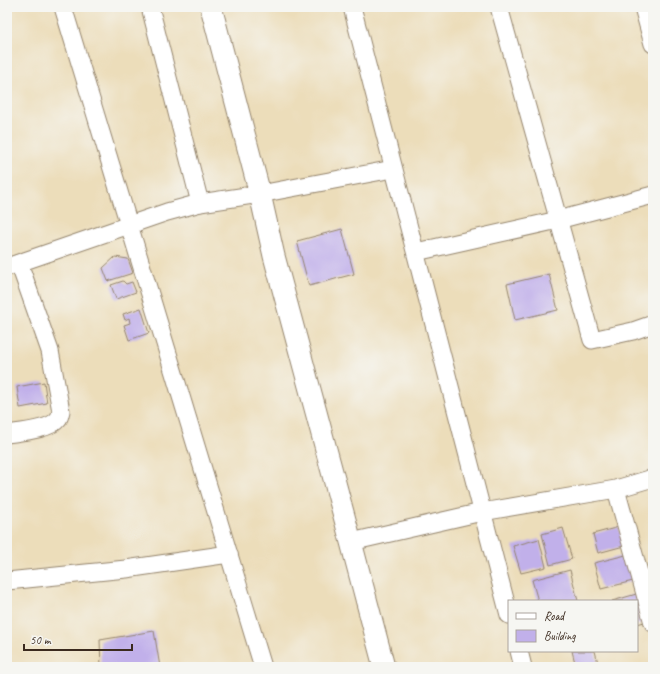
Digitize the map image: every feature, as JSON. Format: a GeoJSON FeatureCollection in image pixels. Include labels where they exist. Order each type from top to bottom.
{"type":"FeatureCollection","features":[{"type":"Feature","properties":{"kind":"street"},"geometry":{"type":"LineString","coordinates":[[63,7],[263,667]]}},
{"type":"Feature","properties":{"kind":"street"},"geometry":{"type":"LineString","coordinates":[[150,7],[200,203]]}},
{"type":"Feature","properties":{"kind":"street"},"geometry":{"type":"LineString","coordinates":[[211,7],[260,194],[274,256],[384,667]]}},
{"type":"Feature","properties":{"kind":"street"},"geometry":{"type":"LineString","coordinates":[[352,7],[508,610]]}},
{"type":"Feature","properties":{"kind":"street"},"geometry":{"type":"LineString","coordinates":[[499,7],[592,340],[633,331],[653,324]]}},
{"type":"Feature","properties":{"kind":"street"},"geometry":{"type":"LineString","coordinates":[[643,7],[653,44]]}},
{"type":"Feature","properties":{"kind":"street"},"geometry":{"type":"LineString","coordinates":[[7,434],[53,425],[59,418],[61,411],[50,351],[13,265],[167,212],[200,203],[260,194],[394,169]]}},
{"type":"Feature","properties":{"kind":"street"},"geometry":{"type":"LineString","coordinates":[[416,252],[558,220],[653,196]]}},
{"type":"Feature","properties":{"kind":"street"},"geometry":{"type":"LineString","coordinates":[[351,542],[482,512],[616,489],[653,478]]}},
{"type":"Feature","properties":{"kind":"street"},"geometry":{"type":"LineString","coordinates":[[616,489],[653,623]]}},
{"type":"Feature","properties":{"kind":"street"},"geometry":{"type":"LineString","coordinates":[[7,581],[126,569],[229,554]]}},
{"type":"Feature","properties":{"kind":"street"},"geometry":{"type":"LineString","coordinates":[[519,652],[523,667]]}},
{"type":"Feature","properties":{"kind":"building"},"geometry":{"type":"Polygon","coordinates":[[[342,229],[354,274],[309,286],[297,241],[342,229]]]}},
{"type":"Feature","properties":{"kind":"building"},"geometry":{"type":"Polygon","coordinates":[[[115,257],[128,259],[133,273],[108,281],[103,268],[115,257]]]}},
{"type":"Feature","properties":{"kind":"building"},"geometry":{"type":"Polygon","coordinates":[[[549,274],[558,310],[515,320],[507,284],[549,274]]]}},
{"type":"Feature","properties":{"kind":"building"},"geometry":{"type":"Polygon","coordinates":[[[123,281],[126,284],[132,282],[136,292],[116,299],[111,285],[123,281]]]}},
{"type":"Feature","properties":{"kind":"building"},"geometry":{"type":"Polygon","coordinates":[[[141,308],[149,333],[129,340],[124,325],[130,323],[129,318],[125,320],[123,314],[141,308]]]}},
{"type":"Feature","properties":{"kind":"building"},"geometry":{"type":"Polygon","coordinates":[[[44,382],[47,403],[20,408],[17,387],[44,382]]]}},
{"type":"Feature","properties":{"kind":"building"},"geometry":{"type":"Polygon","coordinates":[[[619,527],[624,546],[598,553],[593,534],[619,527]]]}},
{"type":"Feature","properties":{"kind":"building"},"geometry":{"type":"Polygon","coordinates":[[[563,528],[572,559],[550,565],[542,534],[563,528]]]}},
{"type":"Feature","properties":{"kind":"building"},"geometry":{"type":"Polygon","coordinates":[[[539,539],[546,567],[521,573],[513,546],[539,539]]]}},
{"type":"Feature","properties":{"kind":"building"},"geometry":{"type":"Polygon","coordinates":[[[626,555],[633,581],[601,589],[594,563],[626,555]]]}},
{"type":"Feature","properties":{"kind":"building"},"geometry":{"type":"Polygon","coordinates":[[[570,570],[578,600],[538,600],[532,580],[570,570]]]}},
{"type":"Feature","properties":{"kind":"building"},"geometry":{"type":"Polygon","coordinates":[[[640,593],[648,621],[638,624],[638,600],[616,600],[640,593]]]}},
{"type":"Feature","properties":{"kind":"building"},"geometry":{"type":"Polygon","coordinates":[[[154,631],[160,667],[101,667],[100,640],[154,631]]]}},
{"type":"Feature","properties":{"kind":"building"},"geometry":{"type":"Polygon","coordinates":[[[572,652],[595,652],[599,667],[576,667],[572,652]]]}},
{"type":"Feature","properties":{"kind":"building"},"geometry":{"type":"Polygon","coordinates":[[[653,663],[653,667],[640,667],[653,663]]]}}]}
